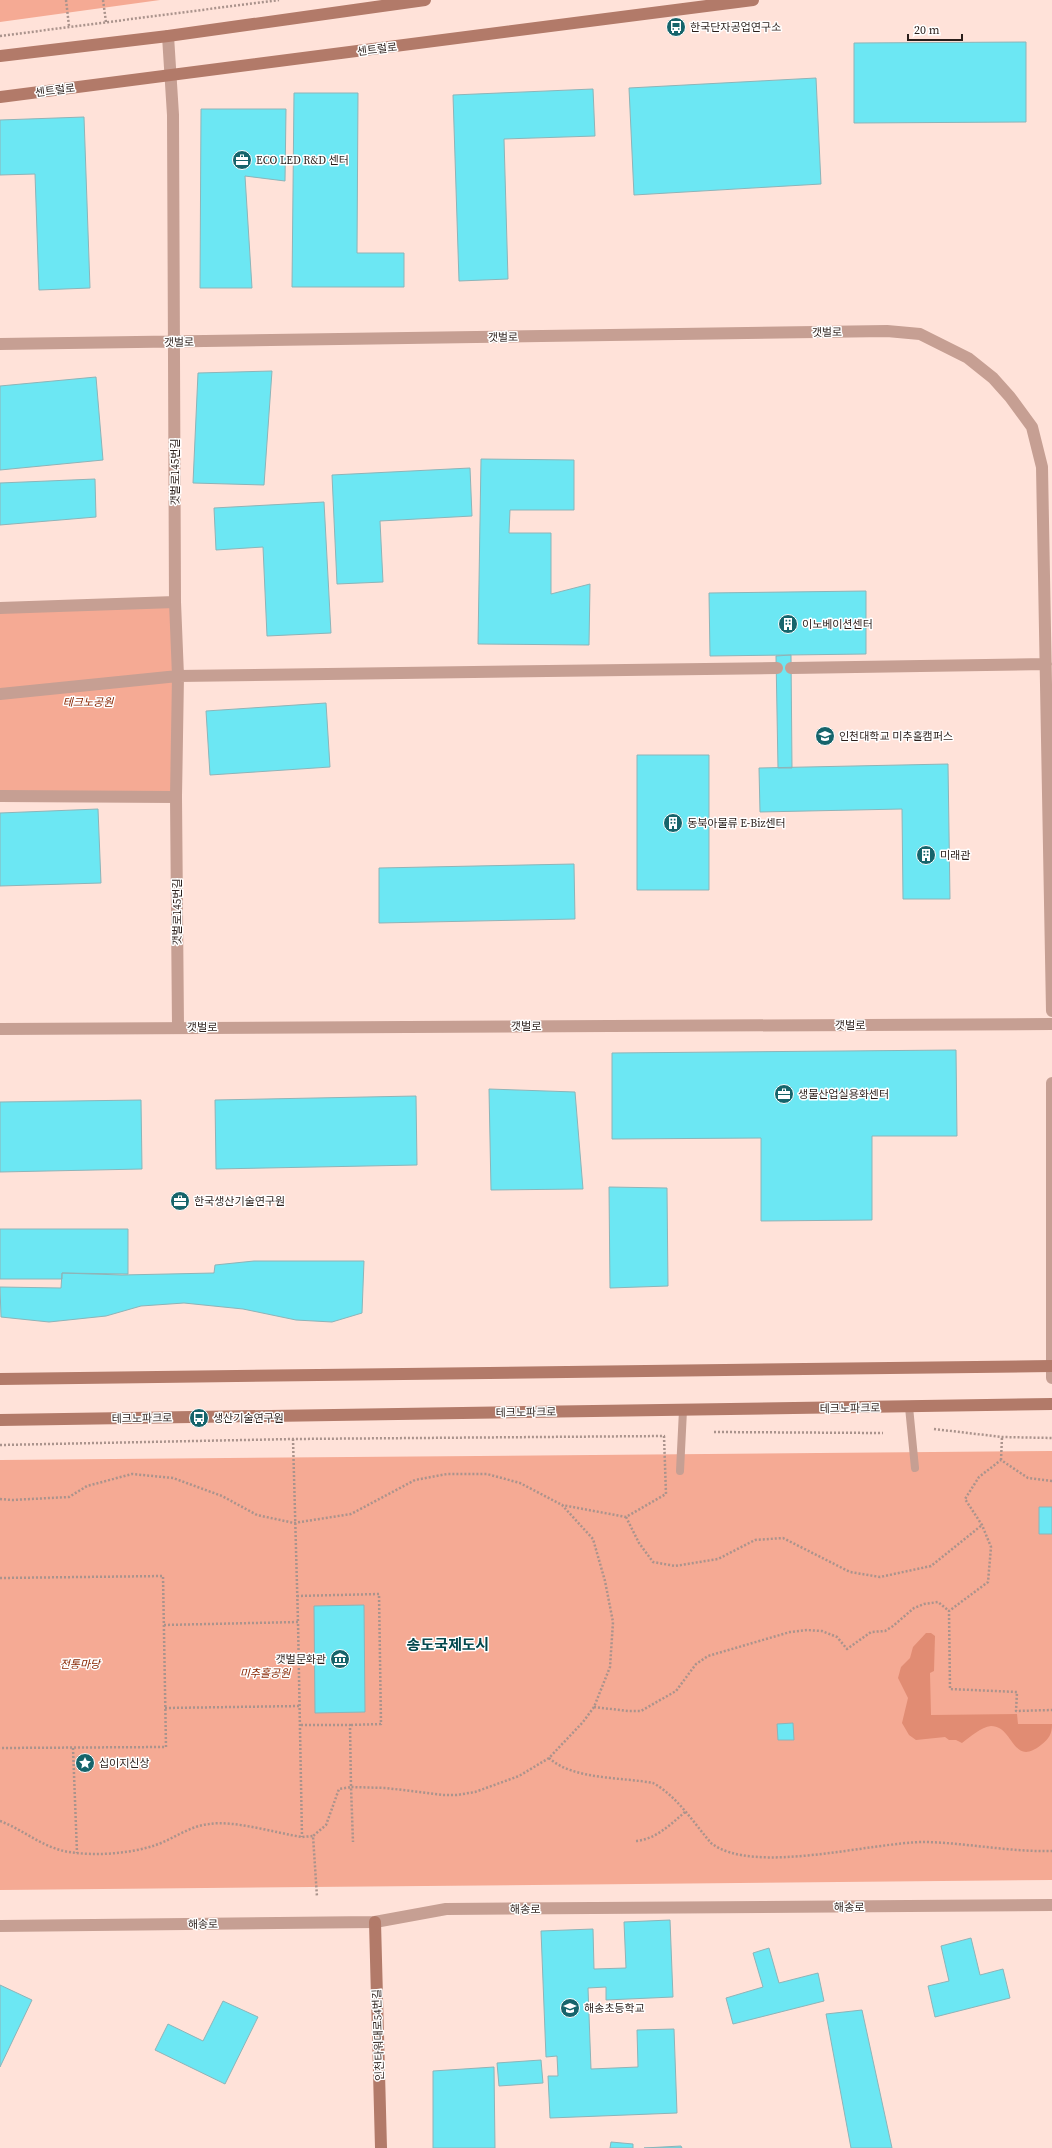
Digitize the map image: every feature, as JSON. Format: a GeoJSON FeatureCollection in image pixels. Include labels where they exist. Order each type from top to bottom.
{"type":"FeatureCollection","features":[{"type":"Feature","properties":{"kind":"street"},"geometry":{"type":"LineString","coordinates":[[0,56],[168,36],[425,0]]}},
{"type":"Feature","properties":{"kind":"street","name":"센트럴로"},"geometry":{"type":"LineString","coordinates":[[0,97],[753,0]]}},
{"type":"Feature","properties":{"kind":"street","name":"갯벌로145번길"},"geometry":{"type":"LineString","coordinates":[[168,36],[173,115],[175,602],[178,676],[176,796],[178,1027]]}},
{"type":"Feature","properties":{"kind":"street","name":"갯벌로"},"geometry":{"type":"LineString","coordinates":[[0,344],[887,331],[920,334],[968,358],[993,378],[1010,397],[1032,427],[1042,467],[1048,531],[1046,664],[1052,1011]]}},
{"type":"Feature","properties":{"kind":"street"},"geometry":{"type":"LineString","coordinates":[[0,608],[175,602]]}},
{"type":"Feature","properties":{"kind":"street"},"geometry":{"type":"LineString","coordinates":[[791,668],[1046,664]]}},
{"type":"Feature","properties":{"kind":"street"},"geometry":{"type":"LineString","coordinates":[[0,694],[178,676],[776,668]]}},
{"type":"Feature","properties":{"kind":"street"},"geometry":{"type":"LineString","coordinates":[[0,796],[176,796]]}},
{"type":"Feature","properties":{"kind":"street","name":"갯벌로"},"geometry":{"type":"LineString","coordinates":[[0,1029],[1052,1024]]}},
{"type":"Feature","properties":{"kind":"street"},"geometry":{"type":"LineString","coordinates":[[1052,1083],[1052,1378]]}},
{"type":"Feature","properties":{"kind":"street"},"geometry":{"type":"LineString","coordinates":[[0,1379],[1052,1366]]}},
{"type":"Feature","properties":{"kind":"street","name":"테크노파크로"},"geometry":{"type":"LineString","coordinates":[[0,1420],[1052,1404]]}},
{"type":"Feature","properties":{"kind":"street","name":"해송로"},"geometry":{"type":"LineString","coordinates":[[0,1926],[375,1922],[446,1909],[1052,1905]]}},
{"type":"Feature","properties":{"kind":"street","name":"인천타워대로54번길"},"geometry":{"type":"LineString","coordinates":[[375,1922],[381,2148]]}},
{"type":"Feature","properties":{"kind":"lane"},"geometry":{"type":"LineString","coordinates":[[909,1407],[915,1468]]}},
{"type":"Feature","properties":{"kind":"lane"},"geometry":{"type":"LineString","coordinates":[[680,1471],[683,1410]]}},
{"type":"Feature","properties":{"kind":"path"},"geometry":{"type":"LineString","coordinates":[[66,0],[69,26]]}},
{"type":"Feature","properties":{"kind":"path"},"geometry":{"type":"LineString","coordinates":[[103,0],[106,22]]}},
{"type":"Feature","properties":{"kind":"path"},"geometry":{"type":"LineString","coordinates":[[0,36],[278,0]]}},
{"type":"Feature","properties":{"kind":"path"},"geometry":{"type":"LineString","coordinates":[[934,1429],[1002,1437],[1052,1438]]}},
{"type":"Feature","properties":{"kind":"path"},"geometry":{"type":"LineString","coordinates":[[714,1432],[883,1433]]}},
{"type":"Feature","properties":{"kind":"path"},"geometry":{"type":"LineString","coordinates":[[0,1445],[293,1439],[664,1436],[666,1494],[626,1517],[562,1505],[514,1481],[487,1474],[447,1474],[415,1480],[351,1514],[294,1523],[257,1515],[222,1496],[173,1478],[132,1474],[87,1486],[69,1496],[12,1500],[0,1499]]}},
{"type":"Feature","properties":{"kind":"path"},"geometry":{"type":"LineString","coordinates":[[949,1611],[988,1582],[991,1547],[982,1525],[965,1499],[979,1477],[1001,1460],[1002,1437]]}},
{"type":"Feature","properties":{"kind":"path"},"geometry":{"type":"LineString","coordinates":[[293,1439],[294,1523],[301,1725],[302,1837]]}},
{"type":"Feature","properties":{"kind":"path"},"geometry":{"type":"LineString","coordinates":[[1001,1460],[1028,1478],[1052,1481]]}},
{"type":"Feature","properties":{"kind":"path"},"geometry":{"type":"LineString","coordinates":[[0,1821],[44,1845],[76,1853],[110,1854],[152,1846],[195,1827],[210,1823],[302,1837],[313,1836],[326,1825],[339,1789],[352,1787],[386,1788],[457,1795],[498,1785],[519,1776],[549,1758],[583,1722],[594,1707],[610,1667],[613,1622],[605,1581],[593,1539],[562,1505]]}},
{"type":"Feature","properties":{"kind":"path"},"geometry":{"type":"LineString","coordinates":[[626,1517],[639,1543],[653,1562],[675,1566],[718,1559],[755,1540],[783,1538],[850,1572],[880,1577],[931,1566],[982,1525]]}},
{"type":"Feature","properties":{"kind":"path"},"geometry":{"type":"LineString","coordinates":[[0,1578],[163,1576],[166,1747],[0,1748]]}},
{"type":"Feature","properties":{"kind":"path"},"geometry":{"type":"LineString","coordinates":[[297,1596],[379,1594],[381,1724],[301,1725]]}},
{"type":"Feature","properties":{"kind":"path"},"geometry":{"type":"LineString","coordinates":[[594,1707],[628,1712],[641,1711],[676,1691],[696,1664],[708,1656],[790,1632],[807,1630],[822,1631],[837,1637],[847,1649],[871,1632],[885,1631],[914,1608],[924,1604],[938,1602],[949,1611],[950,1689],[1017,1692],[1016,1711],[1052,1710]]}},
{"type":"Feature","properties":{"kind":"path"},"geometry":{"type":"LineString","coordinates":[[164,1625],[298,1622]]}},
{"type":"Feature","properties":{"kind":"path"},"geometry":{"type":"LineString","coordinates":[[165,1708],[300,1706]]}},
{"type":"Feature","properties":{"kind":"path"},"geometry":{"type":"LineString","coordinates":[[350,1725],[353,1842]]}},
{"type":"Feature","properties":{"kind":"path"},"geometry":{"type":"LineString","coordinates":[[72,1748],[76,1853]]}},
{"type":"Feature","properties":{"kind":"path"},"geometry":{"type":"LineString","coordinates":[[549,1758],[557,1765],[577,1772],[653,1783],[668,1792],[710,1843],[721,1850],[735,1854],[798,1857],[826,1854],[884,1844],[925,1842],[960,1844],[1003,1850],[1052,1851]]}},
{"type":"Feature","properties":{"kind":"path"},"geometry":{"type":"LineString","coordinates":[[636,1841],[644,1840],[661,1832],[685,1812]]}},
{"type":"Feature","properties":{"kind":"path"},"geometry":{"type":"LineString","coordinates":[[313,1836],[317,1897]]}},
{"type":"Feature","properties":{"kind":"green space"},"geometry":{"type":"Polygon","coordinates":[[[0,0],[160,0],[0,22],[0,0]]]}},
{"type":"Feature","properties":{"kind":"green space","name":"테크노공원"},"geometry":{"type":"Polygon","coordinates":[[[175,602],[176,797],[0,796],[0,608],[175,602]]]}},
{"type":"Feature","properties":{"kind":"green space","name":"미추홀공원"},"geometry":{"type":"Polygon","coordinates":[[[1052,1451],[1052,1880],[0,1890],[0,1460],[1052,1451]]]}},
{"type":"Feature","properties":{"kind":"shaded area"},"geometry":{"type":"Polygon","coordinates":[[[926,1633],[931,1633],[935,1636],[934,1671],[930,1673],[931,1715],[1017,1714],[1018,1724],[1052,1724],[1050,1736],[1046,1741],[1031,1751],[1024,1752],[1018,1749],[999,1728],[991,1726],[980,1730],[962,1743],[956,1740],[949,1740],[945,1737],[916,1740],[909,1735],[902,1723],[908,1698],[898,1678],[901,1667],[910,1658],[913,1647],[926,1633]]]}},
{"type":"Feature","properties":{"kind":"building"},"geometry":{"type":"Polygon","coordinates":[[[1026,42],[1026,122],[854,123],[854,43],[1026,42]]]}},
{"type":"Feature","properties":{"kind":"building"},"geometry":{"type":"Polygon","coordinates":[[[816,78],[821,184],[634,195],[629,88],[816,78]]]}},
{"type":"Feature","properties":{"kind":"building"},"geometry":{"type":"Polygon","coordinates":[[[593,89],[595,136],[504,139],[508,279],[459,281],[453,95],[593,89]]]}},
{"type":"Feature","properties":{"kind":"building"},"geometry":{"type":"Polygon","coordinates":[[[294,93],[358,93],[357,253],[404,253],[404,287],[292,287],[294,93]]]}},
{"type":"Feature","properties":{"kind":"building"},"geometry":{"type":"Polygon","coordinates":[[[201,109],[286,109],[285,181],[245,176],[252,288],[200,288],[201,109]]]}},
{"type":"Feature","properties":{"kind":"building"},"geometry":{"type":"Polygon","coordinates":[[[84,117],[90,288],[39,290],[35,174],[0,175],[0,120],[84,117]]]}},
{"type":"Feature","properties":{"kind":"building"},"geometry":{"type":"Polygon","coordinates":[[[272,371],[264,485],[193,483],[198,373],[272,371]]]}},
{"type":"Feature","properties":{"kind":"building"},"geometry":{"type":"Polygon","coordinates":[[[96,377],[103,460],[0,470],[0,386],[96,377]]]}},
{"type":"Feature","properties":{"kind":"building"},"geometry":{"type":"Polygon","coordinates":[[[481,459],[574,460],[574,510],[510,510],[509,533],[551,533],[551,594],[590,584],[589,645],[478,644],[481,459]]]}},
{"type":"Feature","properties":{"kind":"building"},"geometry":{"type":"Polygon","coordinates":[[[470,468],[472,516],[380,521],[383,582],[337,584],[332,475],[470,468]]]}},
{"type":"Feature","properties":{"kind":"building"},"geometry":{"type":"Polygon","coordinates":[[[95,479],[96,517],[0,525],[0,483],[95,479]]]}},
{"type":"Feature","properties":{"kind":"building"},"geometry":{"type":"Polygon","coordinates":[[[324,502],[331,633],[267,636],[263,547],[216,550],[214,508],[324,502]]]}},
{"type":"Feature","properties":{"kind":"building","name":"이노베이션센터"},"geometry":{"type":"Polygon","coordinates":[[[866,591],[866,654],[710,656],[709,593],[866,591]]]}},
{"type":"Feature","properties":{"kind":"building"},"geometry":{"type":"Polygon","coordinates":[[[791,655],[792,768],[778,768],[776,656],[791,655]]]}},
{"type":"Feature","properties":{"kind":"building"},"geometry":{"type":"Polygon","coordinates":[[[326,703],[330,767],[210,775],[206,711],[326,703]]]}},
{"type":"Feature","properties":{"kind":"building","name":"동북아물류 E-Biz센터"},"geometry":{"type":"Polygon","coordinates":[[[637,755],[709,755],[709,890],[637,890],[637,755]]]}},
{"type":"Feature","properties":{"kind":"building","name":"미래관"},"geometry":{"type":"Polygon","coordinates":[[[948,764],[950,899],[903,899],[902,809],[760,812],[759,768],[948,764]]]}},
{"type":"Feature","properties":{"kind":"building"},"geometry":{"type":"Polygon","coordinates":[[[98,809],[101,883],[0,886],[0,813],[98,809]]]}},
{"type":"Feature","properties":{"kind":"building"},"geometry":{"type":"Polygon","coordinates":[[[574,864],[575,919],[379,923],[379,868],[574,864]]]}},
{"type":"Feature","properties":{"kind":"building","name":"생물산업실용화센터"},"geometry":{"type":"Polygon","coordinates":[[[956,1050],[957,1136],[872,1136],[872,1220],[761,1221],[761,1138],[612,1139],[612,1053],[956,1050]]]}},
{"type":"Feature","properties":{"kind":"building"},"geometry":{"type":"Polygon","coordinates":[[[489,1089],[575,1092],[583,1189],[491,1190],[489,1089]]]}},
{"type":"Feature","properties":{"kind":"building"},"geometry":{"type":"Polygon","coordinates":[[[416,1096],[417,1165],[216,1169],[215,1100],[416,1096]]]}},
{"type":"Feature","properties":{"kind":"building"},"geometry":{"type":"Polygon","coordinates":[[[141,1100],[142,1169],[0,1172],[0,1102],[141,1100]]]}},
{"type":"Feature","properties":{"kind":"building"},"geometry":{"type":"Polygon","coordinates":[[[609,1187],[667,1188],[668,1286],[610,1288],[609,1187]]]}},
{"type":"Feature","properties":{"kind":"building"},"geometry":{"type":"Polygon","coordinates":[[[0,1229],[128,1229],[128,1274],[62,1273],[62,1279],[0,1279],[0,1229]]]}},
{"type":"Feature","properties":{"kind":"building"},"geometry":{"type":"Polygon","coordinates":[[[254,1261],[364,1261],[362,1313],[332,1322],[296,1320],[243,1309],[184,1303],[141,1306],[106,1316],[49,1322],[1,1317],[0,1287],[61,1288],[62,1273],[122,1275],[214,1273],[215,1265],[254,1261]]]}},
{"type":"Feature","properties":{"kind":"building"},"geometry":{"type":"Polygon","coordinates":[[[1039,1507],[1052,1507],[1052,1534],[1039,1534],[1039,1507]]]}},
{"type":"Feature","properties":{"kind":"building","name":"갯벌문화관"},"geometry":{"type":"Polygon","coordinates":[[[364,1605],[365,1712],[315,1713],[314,1606],[364,1605]]]}},
{"type":"Feature","properties":{"kind":"building"},"geometry":{"type":"Polygon","coordinates":[[[793,1723],[794,1740],[778,1740],[777,1724],[793,1723]]]}},
{"type":"Feature","properties":{"kind":"building"},"geometry":{"type":"Polygon","coordinates":[[[670,1920],[673,1997],[606,2000],[606,1987],[588,1988],[591,2069],[638,2067],[637,2030],[674,2029],[677,2113],[550,2118],[548,2076],[558,2076],[557,2056],[546,2057],[541,1931],[593,1929],[594,1969],[626,1968],[624,1922],[670,1920]]]}},
{"type":"Feature","properties":{"kind":"building"},"geometry":{"type":"Polygon","coordinates":[[[971,1938],[980,1975],[1003,1969],[1010,1998],[935,2017],[928,1986],[949,1981],[941,1946],[971,1938]]]}},
{"type":"Feature","properties":{"kind":"building"},"geometry":{"type":"Polygon","coordinates":[[[769,1948],[779,1983],[818,1973],[824,2001],[733,2024],[726,1998],[763,1987],[753,1953],[769,1948]]]}},
{"type":"Feature","properties":{"kind":"building"},"geometry":{"type":"Polygon","coordinates":[[[0,1985],[32,2000],[0,2067],[0,1985]]]}},
{"type":"Feature","properties":{"kind":"building"},"geometry":{"type":"Polygon","coordinates":[[[223,2001],[258,2017],[225,2084],[155,2050],[168,2024],[203,2041],[223,2001]]]}},
{"type":"Feature","properties":{"kind":"building"},"geometry":{"type":"Polygon","coordinates":[[[862,2010],[892,2148],[851,2148],[826,2014],[862,2010]]]}},
{"type":"Feature","properties":{"kind":"building"},"geometry":{"type":"Polygon","coordinates":[[[541,2060],[543,2083],[499,2086],[497,2063],[541,2060]]]}},
{"type":"Feature","properties":{"kind":"building"},"geometry":{"type":"Polygon","coordinates":[[[494,2067],[495,2148],[433,2148],[433,2071],[494,2067]]]}},
{"type":"Feature","properties":{"kind":"building"},"geometry":{"type":"Polygon","coordinates":[[[611,2142],[633,2144],[633,2148],[610,2148],[611,2142]]]}},
{"type":"Feature","properties":{"kind":"building"},"geometry":{"type":"Polygon","coordinates":[[[681,2146],[682,2148],[644,2148],[681,2146]]]}},
{"type":"Feature","properties":{"kind":"place","name":"한국단자공업연구소"},"geometry":{"type":"Point","coordinates":[676,27]}},
{"type":"Feature","properties":{"kind":"place","name":"ECO LED R&D 센터"},"geometry":{"type":"Point","coordinates":[242,160]}},
{"type":"Feature","properties":{"kind":"place","name":"이노베이션센터"},"geometry":{"type":"Point","coordinates":[788,624]}},
{"type":"Feature","properties":{"kind":"place","name":"인천대학교 미추홀캠퍼스"},"geometry":{"type":"Point","coordinates":[825,736]}},
{"type":"Feature","properties":{"kind":"place","name":"동북아물류 E-Biz센터"},"geometry":{"type":"Point","coordinates":[673,823]}},
{"type":"Feature","properties":{"kind":"place","name":"미래관"},"geometry":{"type":"Point","coordinates":[926,855]}},
{"type":"Feature","properties":{"kind":"place","name":"생물산업실용화센터"},"geometry":{"type":"Point","coordinates":[784,1094]}},
{"type":"Feature","properties":{"kind":"place","name":"한국생산기술연구원"},"geometry":{"type":"Point","coordinates":[180,1201]}},
{"type":"Feature","properties":{"kind":"place","name":"생산기술연구원"},"geometry":{"type":"Point","coordinates":[199,1418]}},
{"type":"Feature","properties":{"kind":"place","name":"갯벌문화관"},"geometry":{"type":"Point","coordinates":[340,1659]}},
{"type":"Feature","properties":{"kind":"place","name":"십이지신상"},"geometry":{"type":"Point","coordinates":[85,1763]}},
{"type":"Feature","properties":{"kind":"place","name":"해송초등학교"},"geometry":{"type":"Point","coordinates":[570,2008]}},
{"type":"Feature","properties":{"kind":"district","name":"송도국제도시"},"geometry":{"type":"Point","coordinates":[448,1645]}},
{"type":"Feature","properties":{"kind":"park label","name":"전통마당"},"geometry":{"type":"Point","coordinates":[80,1664]}}]}
